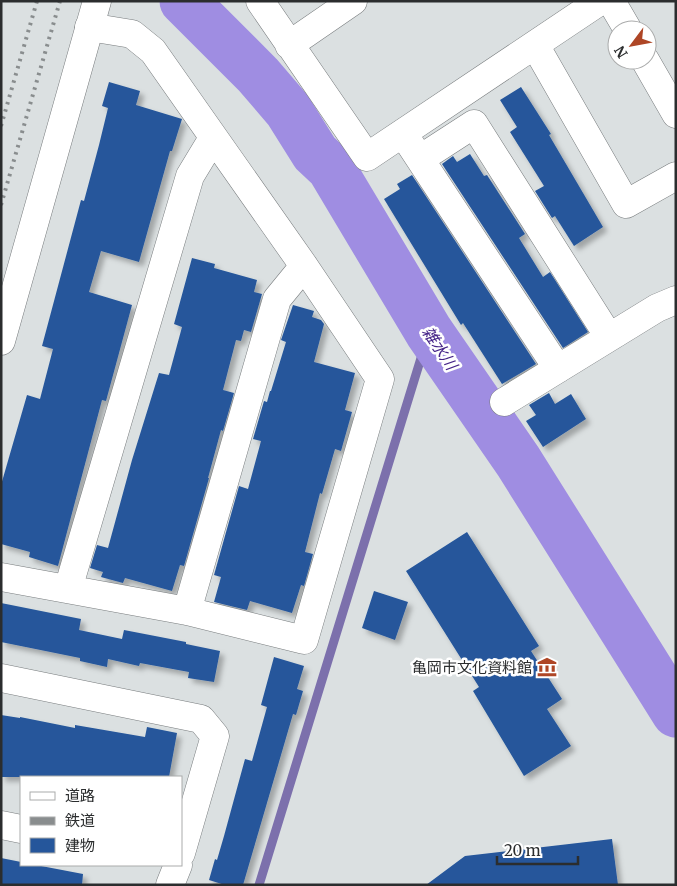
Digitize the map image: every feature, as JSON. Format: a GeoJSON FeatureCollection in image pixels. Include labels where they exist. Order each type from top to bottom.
{"type":"FeatureCollection","features":[{"type":"Feature","properties":{"kind":"street"},"geometry":{"type":"LineString","coordinates":[[1,341],[97,1]]}},
{"type":"Feature","properties":{"kind":"street"},"geometry":{"type":"LineString","coordinates":[[260,1],[367,157],[600,1]]}},
{"type":"Feature","properties":{"kind":"street"},"geometry":{"type":"LineString","coordinates":[[289,44],[353,1]]}},
{"type":"Feature","properties":{"kind":"street"},"geometry":{"type":"LineString","coordinates":[[611,1],[622,20]]}},
{"type":"Feature","properties":{"kind":"street"},"geometry":{"type":"LineString","coordinates":[[1,577],[187,611],[304,640],[380,378],[153,51],[132,34],[89,27]]}},
{"type":"Feature","properties":{"kind":"street"},"geometry":{"type":"LineString","coordinates":[[535,45],[626,204],[676,176]]}},
{"type":"Feature","properties":{"kind":"street"},"geometry":{"type":"LineString","coordinates":[[651,70],[676,114]]}},
{"type":"Feature","properties":{"kind":"street"},"geometry":{"type":"LineString","coordinates":[[420,158],[474,124],[609,337]]}},
{"type":"Feature","properties":{"kind":"street"},"geometry":{"type":"LineString","coordinates":[[403,133],[558,369]]}},
{"type":"Feature","properties":{"kind":"street"},"geometry":{"type":"LineString","coordinates":[[68,589],[190,176],[213,138]]}},
{"type":"Feature","properties":{"kind":"street"},"geometry":{"type":"LineString","coordinates":[[187,611],[277,299],[304,266]]}},
{"type":"Feature","properties":{"kind":"street"},"geometry":{"type":"LineString","coordinates":[[504,402],[657,308],[676,300]]}},
{"type":"Feature","properties":{"kind":"street"},"geometry":{"type":"LineString","coordinates":[[1,678],[201,719],[215,736],[182,850]]}},
{"type":"Feature","properties":{"kind":"street"},"geometry":{"type":"LineString","coordinates":[[1,825],[20,830]]}},
{"type":"Feature","properties":{"kind":"street"},"geometry":{"type":"LineString","coordinates":[[170,885],[178,866]]}},
{"type":"Feature","properties":{"kind":"building"},"geometry":{"type":"Polygon","coordinates":[[[109,82],[140,91],[136,105],[182,119],[172,151],[170,151],[139,262],[101,251],[89,292],[132,305],[106,401],[102,400],[58,566],[29,557],[30,552],[1,544],[1,485],[27,395],[40,399],[53,349],[42,346],[81,200],[84,201],[99,145],[108,108],[102,106],[109,82]]]}},
{"type":"Feature","properties":{"kind":"building"},"geometry":{"type":"Polygon","coordinates":[[[521,87],[551,134],[549,135],[603,227],[574,246],[555,216],[552,218],[535,191],[544,186],[510,132],[517,127],[500,100],[521,87]]]}},
{"type":"Feature","properties":{"kind":"building"},"geometry":{"type":"Polygon","coordinates":[[[470,154],[484,176],[487,175],[525,234],[519,238],[543,277],[550,272],[588,332],[563,348],[442,164],[453,156],[457,162],[470,154]]]}},
{"type":"Feature","properties":{"kind":"building"},"geometry":{"type":"Polygon","coordinates":[[[412,175],[536,364],[502,384],[463,323],[461,325],[384,199],[400,189],[397,184],[412,175]]]}},
{"type":"Feature","properties":{"kind":"building"},"geometry":{"type":"Polygon","coordinates":[[[192,258],[215,264],[214,268],[257,280],[254,292],[262,294],[251,332],[244,330],[241,341],[236,340],[223,390],[234,393],[223,431],[221,430],[184,566],[180,565],[172,591],[125,578],[123,583],[101,577],[103,572],[90,568],[97,545],[108,548],[132,460],[159,373],[169,375],[182,327],[174,324],[192,258]]]}},
{"type":"Feature","properties":{"kind":"building"},"geometry":{"type":"Polygon","coordinates":[[[293,305],[314,311],[312,317],[321,320],[324,324],[314,362],[355,373],[345,410],[352,412],[341,451],[335,449],[322,494],[320,493],[305,552],[313,554],[304,586],[301,585],[292,613],[250,601],[247,610],[214,602],[221,577],[214,575],[239,486],[248,489],[261,441],[253,439],[264,401],[267,402],[286,342],[281,340],[293,305]]]}},
{"type":"Feature","properties":{"kind":"building"},"geometry":{"type":"Polygon","coordinates":[[[549,393],[555,404],[571,394],[586,419],[543,447],[526,421],[536,415],[529,405],[549,393]]]}},
{"type":"Feature","properties":{"kind":"building"},"geometry":{"type":"Polygon","coordinates":[[[467,532],[539,646],[531,651],[562,699],[547,709],[571,746],[524,776],[473,691],[479,687],[406,571],[467,532]]]}},
{"type":"Feature","properties":{"kind":"building"},"geometry":{"type":"Polygon","coordinates":[[[374,591],[408,602],[395,640],[362,628],[374,591]]]}},
{"type":"Feature","properties":{"kind":"building"},"geometry":{"type":"Polygon","coordinates":[[[1,603],[81,619],[79,630],[122,639],[124,630],[186,642],[186,644],[220,651],[214,682],[188,678],[189,672],[140,663],[139,666],[108,659],[107,667],[80,661],[80,658],[1,642],[1,603]]]}},
{"type":"Feature","properties":{"kind":"building"},"geometry":{"type":"Polygon","coordinates":[[[274,657],[304,666],[297,689],[303,691],[296,715],[293,714],[243,885],[225,885],[209,880],[215,859],[217,860],[245,759],[252,761],[267,707],[261,705],[274,657]]]}},
{"type":"Feature","properties":{"kind":"building"},"geometry":{"type":"Polygon","coordinates":[[[1,715],[75,728],[75,725],[145,737],[147,727],[177,733],[169,776],[1,777],[1,715]]]}},
{"type":"Feature","properties":{"kind":"building"},"geometry":{"type":"Polygon","coordinates":[[[612,839],[618,885],[426,885],[465,856],[612,839]]]}},
{"type":"Feature","properties":{"kind":"building"},"geometry":{"type":"Polygon","coordinates":[[[1,858],[20,862],[20,866],[41,866],[83,874],[82,885],[1,885],[1,858]]]}},
{"type":"Feature","properties":{"kind":"waterway","name":"雑水川"},"geometry":{"type":"LineString","coordinates":[[184,1],[258,75],[288,110],[315,153],[331,168],[429,332],[518,461],[676,713]]}},
{"type":"Feature","properties":{"kind":"waterway"},"geometry":{"type":"LineString","coordinates":[[259,885],[429,332]]}},
{"type":"Feature","properties":{"kind":"railway"},"geometry":{"type":"LineString","coordinates":[[1,126],[37,1]]}},
{"type":"Feature","properties":{"kind":"railway"},"geometry":{"type":"LineString","coordinates":[[1,205],[60,1]]}},
{"type":"Feature","properties":{"kind":"place","name":"亀岡市文化資料館"},"geometry":{"type":"Point","coordinates":[547,667]}}]}
